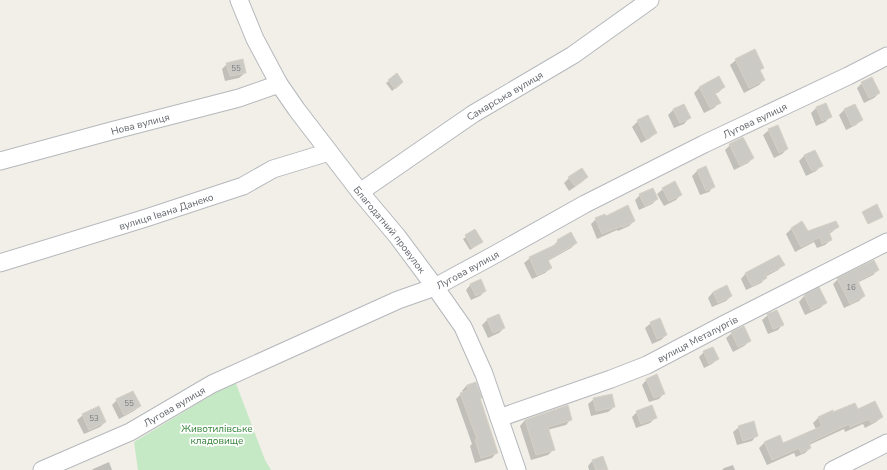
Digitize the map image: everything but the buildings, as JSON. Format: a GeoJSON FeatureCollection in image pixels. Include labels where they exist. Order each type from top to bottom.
{"type":"FeatureCollection","features":[{"type":"Feature","properties":{"kind":"street","name":"Благодатний провулок"},"geometry":{"type":"LineString","coordinates":[[240,0],[255,39],[279,84],[360,192],[397,236],[463,327],[484,374],[517,470]]}},
{"type":"Feature","properties":{"kind":"street","name":"Самарська вулиця"},"geometry":{"type":"LineString","coordinates":[[360,192],[473,114],[573,56],[650,0]]}},
{"type":"Feature","properties":{"kind":"street","name":"Лугова вулиця"},"geometry":{"type":"LineString","coordinates":[[42,470],[130,432],[212,384],[398,300],[435,287],[585,204],[704,144],[887,56]]}},
{"type":"Feature","properties":{"kind":"street","name":"Нова вулиця"},"geometry":{"type":"LineString","coordinates":[[0,161],[239,98],[279,84]]}},
{"type":"Feature","properties":{"kind":"street","name":"вулиця Івана Данеко"},"geometry":{"type":"LineString","coordinates":[[0,263],[146,218],[243,186],[273,169],[329,152]]}},
{"type":"Feature","properties":{"kind":"street","name":"вулиця Металургів"},"geometry":{"type":"LineString","coordinates":[[499,418],[647,365],[887,242]]}},
{"type":"Feature","properties":{"kind":"street"},"geometry":{"type":"LineString","coordinates":[[833,470],[887,443]]}},
{"type":"Feature","properties":{"kind":"green space","name":"Животилівське кладовище"},"geometry":{"type":"Polygon","coordinates":[[[235,381],[265,460],[271,470],[138,470],[134,442],[235,381]]]}}]}
